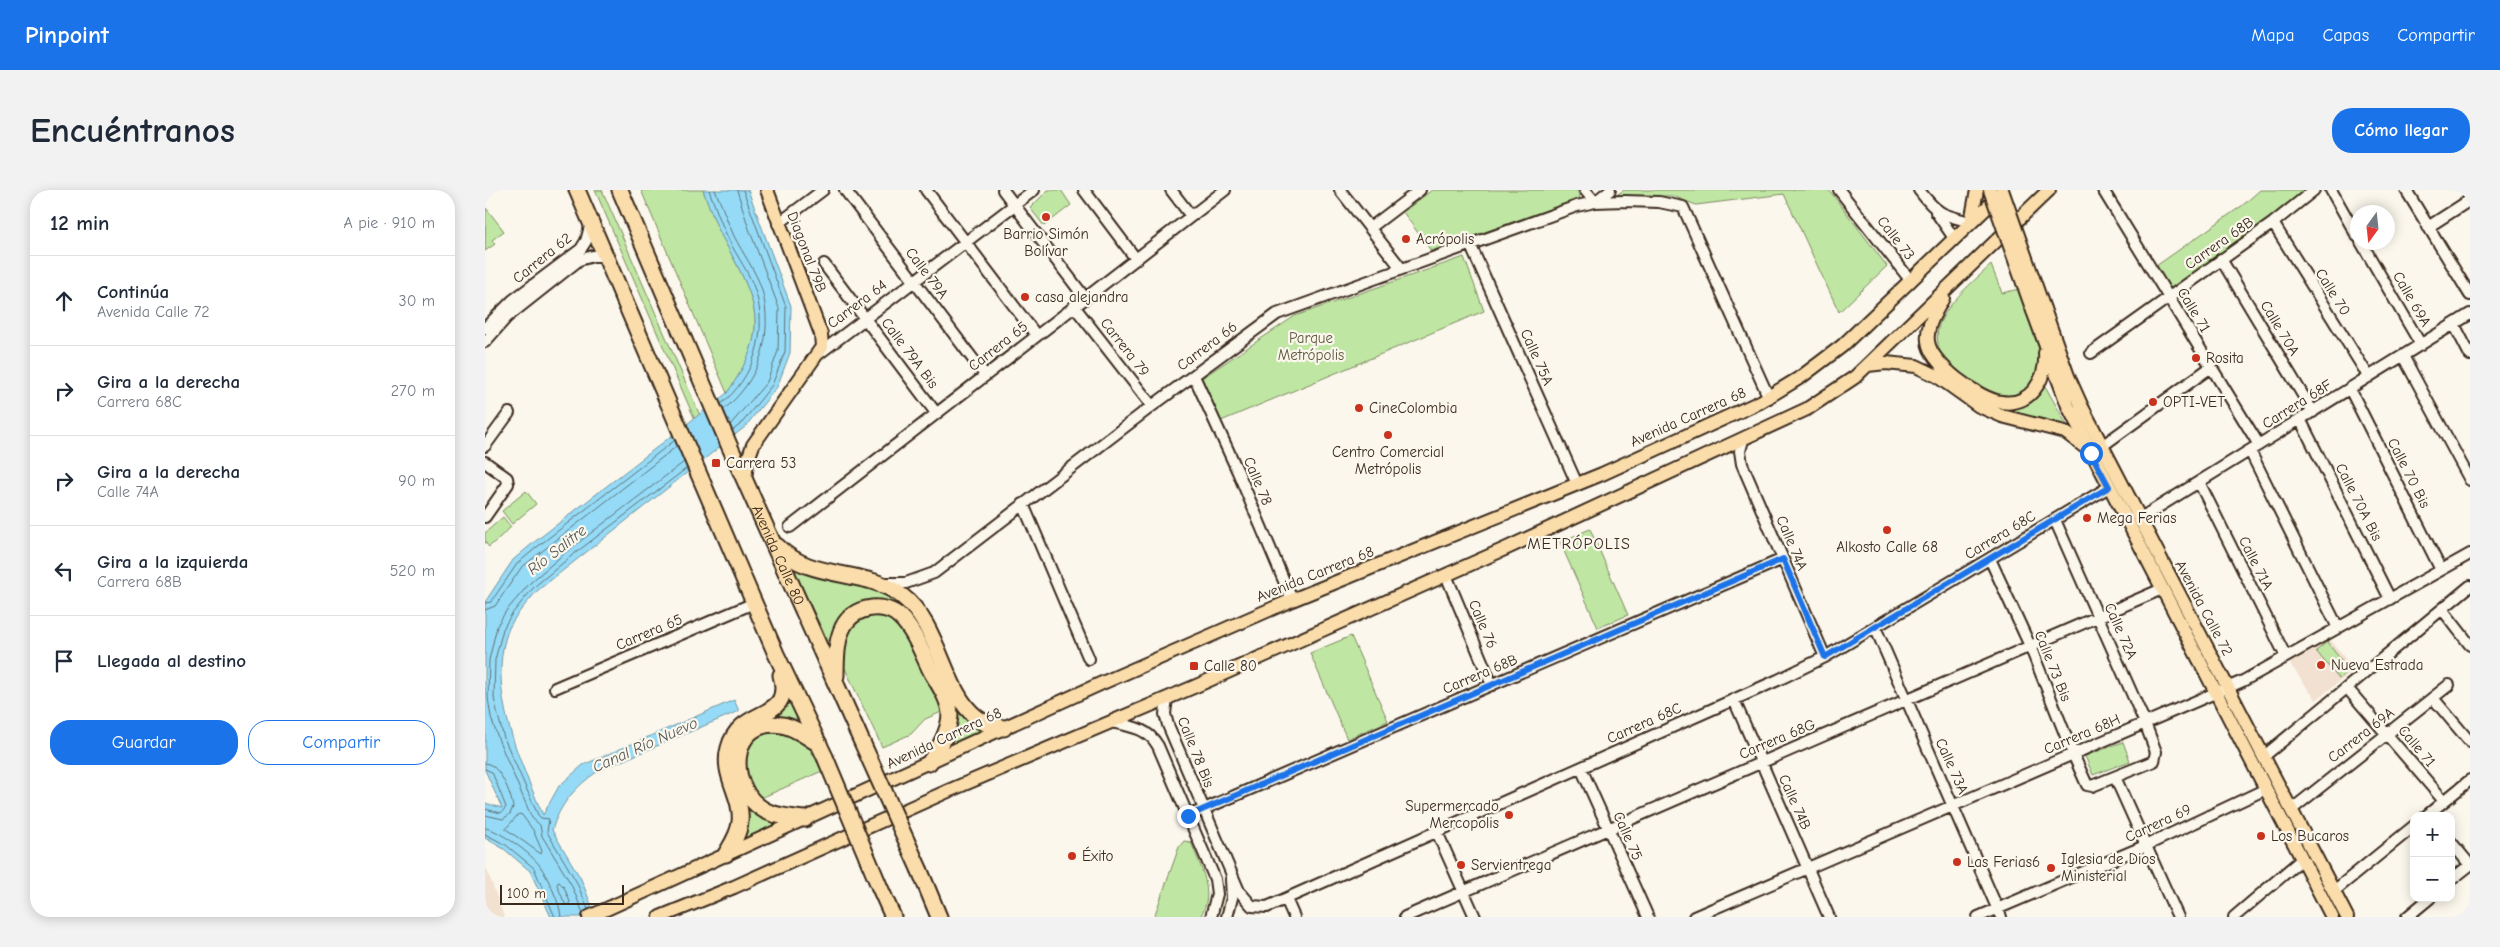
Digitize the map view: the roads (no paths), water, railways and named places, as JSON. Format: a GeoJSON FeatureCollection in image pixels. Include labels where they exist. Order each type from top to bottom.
{"type":"FeatureCollection","features":[{"type":"Feature","properties":{"kind":"highway"},"geometry":{"type":"LineString","coordinates":[[577,190],[776,654],[822,751],[893,917]]}},
{"type":"Feature","properties":{"kind":"highway","name":"Avenida Calle 80"},"geometry":{"type":"LineString","coordinates":[[620,190],[729,445],[939,917]]}},
{"type":"Feature","properties":{"kind":"highway"},"geometry":{"type":"LineString","coordinates":[[772,541],[787,557],[811,569],[879,583],[903,597],[923,619],[967,708],[986,723],[1004,728]]}},
{"type":"Feature","properties":{"kind":"highway"},"geometry":{"type":"LineString","coordinates":[[836,683],[837,643],[841,629],[847,621],[856,613],[875,608],[889,610],[900,617],[913,636],[950,710],[945,736],[929,763]]}},
{"type":"Feature","properties":{"kind":"highway"},"geometry":{"type":"LineString","coordinates":[[727,854],[741,820],[738,803],[728,774],[729,748],[733,737],[741,726],[755,716],[774,709],[781,700],[783,682],[776,654]]}},
{"type":"Feature","properties":{"kind":"highway"},"geometry":{"type":"LineString","coordinates":[[805,818],[774,815],[755,804],[742,786],[738,773],[739,750],[753,731],[769,724],[790,727],[822,751]]}},
{"type":"Feature","properties":{"kind":"main road","name":"Diagonal 79B"},"geometry":{"type":"LineString","coordinates":[[767,190],[778,224],[821,334],[820,353]]}},
{"type":"Feature","properties":{"kind":"main road"},"geometry":{"type":"LineString","coordinates":[[1971,222],[1977,190]]}},
{"type":"Feature","properties":{"kind":"main road"},"geometry":{"type":"LineString","coordinates":[[1990,190],[2038,310]]}},
{"type":"Feature","properties":{"kind":"main road"},"geometry":{"type":"LineString","coordinates":[[2003,190],[2038,310]]}},
{"type":"Feature","properties":{"kind":"main road","name":"Avenida Carrera 68"},"geometry":{"type":"LineString","coordinates":[[593,915],[1004,728],[1292,600],[1577,484],[1769,398],[1836,351],[1911,281],[2003,190]]}},
{"type":"Feature","properties":{"kind":"main road"},"geometry":{"type":"LineString","coordinates":[[666,916],[1446,575],[1743,440],[1819,402],[1868,365],[2049,190]]}},
{"type":"Feature","properties":{"kind":"main road"},"geometry":{"type":"LineString","coordinates":[[1950,287],[1930,324],[1928,335],[1929,347],[1941,366],[1981,394],[2003,403],[2014,402],[2031,394],[2036,389],[2044,373],[2045,346]]}},
{"type":"Feature","properties":{"kind":"main road","name":"Avenida Calle 72"},"geometry":{"type":"LineString","coordinates":[[2038,310],[2045,346],[2064,398],[2139,519],[2266,790],[2332,917]]}},
{"type":"Feature","properties":{"kind":"main road","name":"Avenida Calle 72"},"geometry":{"type":"LineString","coordinates":[[2038,310],[2068,376],[2097,449],[2109,487],[2161,589],[2221,691],[2263,757],[2347,917]]}},
{"type":"Feature","properties":{"kind":"main road","name":"Carrera 64"},"geometry":{"type":"LineString","coordinates":[[745,480],[747,462],[753,445],[797,380],[820,353]]}},
{"type":"Feature","properties":{"kind":"main road"},"geometry":{"type":"LineString","coordinates":[[1868,365],[1903,364],[1930,372],[1979,406],[2002,416],[2065,432],[2097,449]]}},
{"type":"Feature","properties":{"kind":"main road"},"geometry":{"type":"LineString","coordinates":[[729,445],[742,448],[753,445]]}},
{"type":"Feature","properties":{"kind":"street"},"geometry":{"type":"LineString","coordinates":[[778,224],[823,190]]}},
{"type":"Feature","properties":{"kind":"street","name":"Calle 79A"},"geometry":{"type":"LineString","coordinates":[[845,190],[985,375]]}},
{"type":"Feature","properties":{"kind":"street"},"geometry":{"type":"LineString","coordinates":[[926,190],[1037,335]]}},
{"type":"Feature","properties":{"kind":"street"},"geometry":{"type":"LineString","coordinates":[[1003,190],[1085,298]]}},
{"type":"Feature","properties":{"kind":"street","name":"Carrera 64"},"geometry":{"type":"LineString","coordinates":[[820,353],[1034,190]]}},
{"type":"Feature","properties":{"kind":"street"},"geometry":{"type":"LineString","coordinates":[[1084,190],[1136,259]]}},
{"type":"Feature","properties":{"kind":"street"},"geometry":{"type":"LineString","coordinates":[[1171,190],[1191,216]]}},
{"type":"Feature","properties":{"kind":"street","name":"Carrera 65"},"geometry":{"type":"LineString","coordinates":[[790,527],[1225,190]]}},
{"type":"Feature","properties":{"kind":"street"},"geometry":{"type":"LineString","coordinates":[[1340,190],[1401,268]]}},
{"type":"Feature","properties":{"kind":"street"},"geometry":{"type":"LineString","coordinates":[[1370,228],[1420,190]]}},
{"type":"Feature","properties":{"kind":"street"},"geometry":{"type":"LineString","coordinates":[[1585,190],[1595,202]]}},
{"type":"Feature","properties":{"kind":"street","name":"Carrera 66"},"geometry":{"type":"LineString","coordinates":[[1595,202],[1610,190]]}},
{"type":"Feature","properties":{"kind":"street","name":"Calle 73"},"geometry":{"type":"LineString","coordinates":[[1839,190],[1911,281]]}},
{"type":"Feature","properties":{"kind":"street"},"geometry":{"type":"LineString","coordinates":[[1919,190],[1954,238]]}},
{"type":"Feature","properties":{"kind":"street","name":"Calle 71"},"geometry":{"type":"LineString","coordinates":[[2103,190],[2259,445]]}},
{"type":"Feature","properties":{"kind":"street","name":"Carrera 68B"},"geometry":{"type":"LineString","coordinates":[[2091,353],[2273,223],[2314,190]]}},
{"type":"Feature","properties":{"kind":"street"},"geometry":{"type":"LineString","coordinates":[[2331,190],[2350,224]]}},
{"type":"Feature","properties":{"kind":"street"},"geometry":{"type":"LineString","coordinates":[[2405,190],[2470,295]]}},
{"type":"Feature","properties":{"kind":"street"},"geometry":{"type":"LineString","coordinates":[[2428,227],[2470,200]]}},
{"type":"Feature","properties":{"kind":"street","name":"Carrera 66"},"geometry":{"type":"LineString","coordinates":[[879,583],[906,583],[934,573],[1152,406],[1277,314],[1541,218],[1595,202],[1659,202],[1683,207],[1769,398]]}},
{"type":"Feature","properties":{"kind":"street"},"geometry":{"type":"LineString","coordinates":[[1934,209],[1952,218],[1971,222]]}},
{"type":"Feature","properties":{"kind":"street","name":"Carrera 62"},"geometry":{"type":"LineString","coordinates":[[485,342],[506,313],[581,249],[586,241],[591,223]]}},
{"type":"Feature","properties":{"kind":"street","name":"Calle 70"},"geometry":{"type":"LineString","coordinates":[[2273,223],[2369,377]]}},
{"type":"Feature","properties":{"kind":"street","name":"Calle 75A"},"geometry":{"type":"LineString","coordinates":[[1470,244],[1577,484]]}},
{"type":"Feature","properties":{"kind":"street","name":"Calle 69A"},"geometry":{"type":"LineString","coordinates":[[2366,250],[2421,344]]}},
{"type":"Feature","properties":{"kind":"street","name":"Carrera 62"},"geometry":{"type":"LineString","coordinates":[[485,328],[579,260],[593,256],[606,256]]}},
{"type":"Feature","properties":{"kind":"street","name":"Calle 70A"},"geometry":{"type":"LineString","coordinates":[[2221,259],[2313,412]]}},
{"type":"Feature","properties":{"kind":"street","name":"Calle 79A Bis"},"geometry":{"type":"LineString","coordinates":[[825,264],[937,412]]}},
{"type":"Feature","properties":{"kind":"street","name":"Carrera 79"},"geometry":{"type":"LineString","coordinates":[[1074,306],[1152,406]]}},
{"type":"Feature","properties":{"kind":"street","name":"Carrera 68F"},"geometry":{"type":"LineString","coordinates":[[2139,519],[2470,314]]}},
{"type":"Feature","properties":{"kind":"street"},"geometry":{"type":"LineString","coordinates":[[2454,324],[2470,355]]}},
{"type":"Feature","properties":{"kind":"street"},"geometry":{"type":"LineString","coordinates":[[2403,356],[2470,480]]}},
{"type":"Feature","properties":{"kind":"street"},"geometry":{"type":"LineString","coordinates":[[2097,449],[2211,367]]}},
{"type":"Feature","properties":{"kind":"street","name":"Calle 78"},"geometry":{"type":"LineString","coordinates":[[1194,376],[1238,472],[1292,600]]}},
{"type":"Feature","properties":{"kind":"street","name":"Calle 70 Bis"},"geometry":{"type":"LineString","coordinates":[[2349,389],[2441,570]]}},
{"type":"Feature","properties":{"kind":"street"},"geometry":{"type":"LineString","coordinates":[[485,446],[509,413]]}},
{"type":"Feature","properties":{"kind":"street","name":"Calle 70A Bis"},"geometry":{"type":"LineString","coordinates":[[2300,420],[2390,599]]}},
{"type":"Feature","properties":{"kind":"street","name":"Calle 74A"},"geometry":{"type":"LineString","coordinates":[[1743,440],[1740,448],[1742,464],[1825,657]]}},
{"type":"Feature","properties":{"kind":"street"},"geometry":{"type":"LineString","coordinates":[[2249,451],[2338,628]]}},
{"type":"Feature","properties":{"kind":"street"},"geometry":{"type":"LineString","coordinates":[[485,462],[507,478],[508,484],[485,517]]}},
{"type":"Feature","properties":{"kind":"street","name":"Calle 71A"},"geometry":{"type":"LineString","coordinates":[[2199,482],[2286,657]]}},
{"type":"Feature","properties":{"kind":"street","name":"Carrera 68C"},"geometry":{"type":"LineString","coordinates":[[1230,871],[1239,891],[1252,906],[1267,906],[1286,899],[1734,700],[1825,657],[2109,487]]}},
{"type":"Feature","properties":{"kind":"street"},"geometry":{"type":"LineString","coordinates":[[1023,504],[1089,659]]}},
{"type":"Feature","properties":{"kind":"street","name":"Calle 72A"},"geometry":{"type":"LineString","coordinates":[[2055,520],[2145,723],[2157,756],[2154,761],[2115,777]]}},
{"type":"Feature","properties":{"kind":"street","name":"Carrera 68H"},"geometry":{"type":"LineString","coordinates":[[1693,917],[2221,691],[2286,657],[2441,570],[2469,557]]}},
{"type":"Feature","properties":{"kind":"street","name":"Carrera 68B"},"geometry":{"type":"LineString","coordinates":[[1188,816],[1783,559]]}},
{"type":"Feature","properties":{"kind":"street","name":"Calle 73 Bis"},"geometry":{"type":"LineString","coordinates":[[1989,559],[2030,646],[2087,785],[2092,786],[2115,777]]}},
{"type":"Feature","properties":{"kind":"street","name":"Calle 76"},"geometry":{"type":"LineString","coordinates":[[1446,575],[1492,685]]}},
{"type":"Feature","properties":{"kind":"street"},"geometry":{"type":"LineString","coordinates":[[2263,757],[2470,586]]}},
{"type":"Feature","properties":{"kind":"street","name":"Carrera 68G"},"geometry":{"type":"LineString","coordinates":[[1405,917],[2161,589]]}},
{"type":"Feature","properties":{"kind":"street","name":"Carrera 65"},"geometry":{"type":"LineString","coordinates":[[555,688],[754,603]]}},
{"type":"Feature","properties":{"kind":"street"},"geometry":{"type":"LineString","coordinates":[[2442,609],[2470,644]]}},
{"type":"Feature","properties":{"kind":"street","name":"Calle 73A"},"geometry":{"type":"LineString","coordinates":[[1875,627],[1999,913]]}},
{"type":"Feature","properties":{"kind":"street","name":"Carrera 69A"},"geometry":{"type":"LineString","coordinates":[[2291,810],[2449,684]]}},
{"type":"Feature","properties":{"kind":"street","name":"Calle 71"},"geometry":{"type":"LineString","coordinates":[[2347,688],[2444,801]]}},
{"type":"Feature","properties":{"kind":"street","name":"Calle 78 Bis"},"geometry":{"type":"LineString","coordinates":[[1167,698],[1166,720],[1230,871]]}},
{"type":"Feature","properties":{"kind":"street"},"geometry":{"type":"LineString","coordinates":[[2433,698],[2470,742]]}},
{"type":"Feature","properties":{"kind":"street","name":"Calle 74B"},"geometry":{"type":"LineString","coordinates":[[1734,700],[1829,917]]}},
{"type":"Feature","properties":{"kind":"street","name":"Calle 78 Bis"},"geometry":{"type":"LineString","coordinates":[[1111,722],[1143,730],[1154,739],[1216,886],[1215,908],[1211,917]]}},
{"type":"Feature","properties":{"kind":"street","name":"Calle 75"},"geometry":{"type":"LineString","coordinates":[[1581,768],[1648,917]]}},
{"type":"Feature","properties":{"kind":"street"},"geometry":{"type":"LineString","coordinates":[[2115,777],[2178,917]]}},
{"type":"Feature","properties":{"kind":"street"},"geometry":{"type":"LineString","coordinates":[[2431,812],[2470,780]]}},
{"type":"Feature","properties":{"kind":"street","name":"Carrera 69"},"geometry":{"type":"LineString","coordinates":[[1979,917],[1999,913],[2266,790]]}},
{"type":"Feature","properties":{"kind":"street"},"geometry":{"type":"LineString","coordinates":[[2333,891],[2410,829]]}},
{"type":"Feature","properties":{"kind":"street"},"geometry":{"type":"LineString","coordinates":[[1437,832],[1475,917]]}},
{"type":"Feature","properties":{"kind":"street"},"geometry":{"type":"LineString","coordinates":[[2455,847],[2470,865],[2455,877]]}},
{"type":"Feature","properties":{"kind":"street"},"geometry":{"type":"LineString","coordinates":[[2234,917],[2302,859]]}},
{"type":"Feature","properties":{"kind":"street"},"geometry":{"type":"LineString","coordinates":[[1227,917],[1232,898],[1230,871]]}},
{"type":"Feature","properties":{"kind":"street"},"geometry":{"type":"LineString","coordinates":[[1286,899],[1294,917]]}},
{"type":"Feature","properties":{"kind":"street"},"geometry":{"type":"LineString","coordinates":[[2407,917],[2425,902]]}},
{"type":"Feature","properties":{"kind":"water"},"geometry":{"type":"Polygon","coordinates":[[[703,190],[748,190],[791,306],[790,353],[777,387],[745,427],[537,591],[518,613],[509,628],[503,651],[501,675],[508,723],[543,815],[559,786],[583,765],[734,700],[739,711],[598,771],[575,790],[559,812],[552,830],[581,879],[596,917],[551,917],[530,871],[504,849],[485,838],[485,803],[502,808],[485,770],[485,602],[513,560],[727,393],[741,371],[750,352],[754,335],[755,318],[752,302],[746,284],[722,238],[703,190]]]}},
{"type":"Feature","properties":{"kind":"place","name":"Barrio Simón Bolívar"},"geometry":{"type":"Point","coordinates":[1046,217]}},
{"type":"Feature","properties":{"kind":"place","name":"Acrópolis"},"geometry":{"type":"Point","coordinates":[1406,239]}},
{"type":"Feature","properties":{"kind":"place","name":"casa alejandra"},"geometry":{"type":"Point","coordinates":[1025,297]}},
{"type":"Feature","properties":{"kind":"place","name":"Rosita"},"geometry":{"type":"Point","coordinates":[2196,358]}},
{"type":"Feature","properties":{"kind":"place","name":"OPTI-VET"},"geometry":{"type":"Point","coordinates":[2153,402]}},
{"type":"Feature","properties":{"kind":"place","name":"CineColombia"},"geometry":{"type":"Point","coordinates":[1359,408]}},
{"type":"Feature","properties":{"kind":"place","name":"Centro Comercial Metrópolis"},"geometry":{"type":"Point","coordinates":[1388,435]}},
{"type":"Feature","properties":{"kind":"place","name":"Carrera 53"},"geometry":{"type":"Point","coordinates":[716,463]}},
{"type":"Feature","properties":{"kind":"place","name":"Mega Ferias"},"geometry":{"type":"Point","coordinates":[2087,518]}},
{"type":"Feature","properties":{"kind":"place","name":"Alkosto Calle 68"},"geometry":{"type":"Point","coordinates":[1887,530]}},
{"type":"Feature","properties":{"kind":"place","name":"Nueva Estrada"},"geometry":{"type":"Point","coordinates":[2321,665]}},
{"type":"Feature","properties":{"kind":"place","name":"Calle 80"},"geometry":{"type":"Point","coordinates":[1194,666]}},
{"type":"Feature","properties":{"kind":"place","name":"Supermercado Mercopolis"},"geometry":{"type":"Point","coordinates":[1509,815]}},
{"type":"Feature","properties":{"kind":"place","name":"Los Bucaros"},"geometry":{"type":"Point","coordinates":[2261,836]}},
{"type":"Feature","properties":{"kind":"place","name":"Éxito"},"geometry":{"type":"Point","coordinates":[1072,856]}},
{"type":"Feature","properties":{"kind":"place","name":"Las Ferias6"},"geometry":{"type":"Point","coordinates":[1957,862]}},
{"type":"Feature","properties":{"kind":"place","name":"Servientrega"},"geometry":{"type":"Point","coordinates":[1461,865]}},
{"type":"Feature","properties":{"kind":"place","name":"Iglesia de Dios Ministerial"},"geometry":{"type":"Point","coordinates":[2051,868]}},
{"type":"Feature","properties":{"kind":"district","name":"METRÓPOLIS"},"geometry":{"type":"Point","coordinates":[1579,544]}},
{"type":"Feature","properties":{"kind":"park label","name":"Parque Metrópolis"},"geometry":{"type":"Point","coordinates":[1311,346]}},
{"type":"Feature","properties":{"kind":"water label","name":"Río Salitre"},"geometry":{"type":"Point","coordinates":[557,550]}},
{"type":"Feature","properties":{"kind":"water label","name":"Canal Río Nuevo"},"geometry":{"type":"Point","coordinates":[645,745]}}]}
